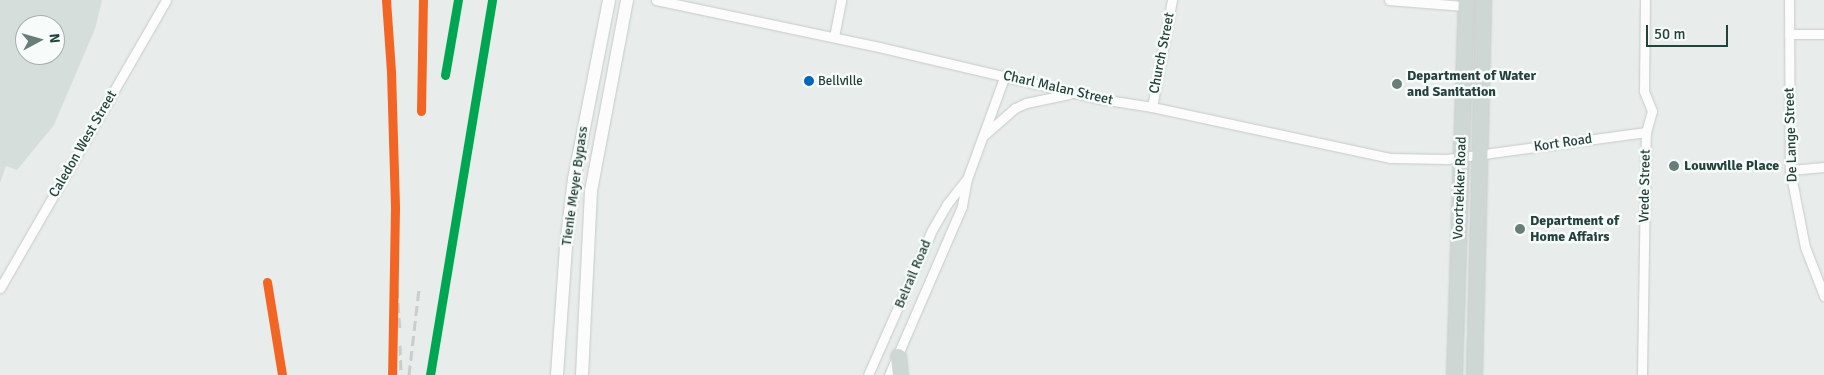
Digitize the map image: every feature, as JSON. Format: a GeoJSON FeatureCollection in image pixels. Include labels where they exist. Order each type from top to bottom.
{"type":"FeatureCollection","features":[{"type":"Feature","properties":{"kind":"main road","name":"Tienie Meyer Bypass"},"geometry":{"type":"LineString","coordinates":[[557,375],[566,246],[574,179],[609,0]]}},
{"type":"Feature","properties":{"kind":"main road","name":"Tienie Meyer Bypass"},"geometry":{"type":"LineString","coordinates":[[582,375],[592,191],[627,0]]}},
{"type":"Feature","properties":{"kind":"main road","name":"Voortrekker Road"},"geometry":{"type":"LineString","coordinates":[[1474,375],[1481,155],[1483,0]]}},
{"type":"Feature","properties":{"kind":"main road","name":"Voortrekker Road"},"geometry":{"type":"LineString","coordinates":[[1454,375],[1466,3]]}},
{"type":"Feature","properties":{"kind":"main road"},"geometry":{"type":"LineString","coordinates":[[898,356],[900,375]]}},
{"type":"Feature","properties":{"kind":"street","name":"Caledon West Street"},"geometry":{"type":"LineString","coordinates":[[0,288],[166,0]]}},
{"type":"Feature","properties":{"kind":"street","name":"Charl Malan Street"},"geometry":{"type":"LineString","coordinates":[[656,0],[834,37],[1074,93],[1152,107],[1390,158],[1434,160],[1461,158]]}},
{"type":"Feature","properties":{"kind":"street"},"geometry":{"type":"LineString","coordinates":[[834,37],[841,0]]}},
{"type":"Feature","properties":{"kind":"street","name":"Church Street"},"geometry":{"type":"LineString","coordinates":[[1152,107],[1172,0]]}},
{"type":"Feature","properties":{"kind":"street"},"geometry":{"type":"LineString","coordinates":[[1389,0],[1466,3]]}},
{"type":"Feature","properties":{"kind":"street","name":"Vrede Street"},"geometry":{"type":"LineString","coordinates":[[1642,375],[1646,132],[1652,111],[1644,92],[1645,0]]}},
{"type":"Feature","properties":{"kind":"street","name":"De Lange Street"},"geometry":{"type":"LineString","coordinates":[[1789,0],[1790,170],[1805,247],[1824,296]]}},
{"type":"Feature","properties":{"kind":"street"},"geometry":{"type":"LineString","coordinates":[[1790,34],[1824,34]]}},
{"type":"Feature","properties":{"kind":"street","name":"Belrail Road"},"geometry":{"type":"LineString","coordinates":[[889,375],[962,206],[967,179],[1005,76]]}},
{"type":"Feature","properties":{"kind":"street"},"geometry":{"type":"LineString","coordinates":[[984,136],[1015,108],[1026,103],[1074,93]]}},
{"type":"Feature","properties":{"kind":"street","name":"Kort Road"},"geometry":{"type":"LineString","coordinates":[[1461,158],[1646,132]]}},
{"type":"Feature","properties":{"kind":"street"},"geometry":{"type":"LineString","coordinates":[[1790,170],[1824,167]]}},
{"type":"Feature","properties":{"kind":"street","name":"Belrail Road"},"geometry":{"type":"LineString","coordinates":[[868,375],[932,230],[947,204],[967,179]]}},
{"type":"Feature","properties":{"kind":"shaded area"},"geometry":{"type":"Polygon","coordinates":[[[0,0],[102,0],[95,29],[54,125],[17,170],[6,166],[0,183],[0,0]]]}},
{"type":"Feature","properties":{"kind":"railway"},"geometry":{"type":"LineString","coordinates":[[394,243],[400,331]]}},
{"type":"Feature","properties":{"kind":"railway"},"geometry":{"type":"LineString","coordinates":[[267,282],[282,375]]}},
{"type":"Feature","properties":{"kind":"railway"},"geometry":{"type":"LineString","coordinates":[[409,375],[419,289]]}},
{"type":"Feature","properties":{"kind":"railway"},"geometry":{"type":"LineString","coordinates":[[400,345],[401,375]]}},
{"type":"Feature","properties":{"kind":"transit line"},"geometry":{"type":"LineString","coordinates":[[386,0],[391,72],[395,208],[392,375]]}},
{"type":"Feature","properties":{"kind":"transit line"},"geometry":{"type":"LineString","coordinates":[[421,111],[423,0]]}},
{"type":"Feature","properties":{"kind":"transit line"},"geometry":{"type":"LineString","coordinates":[[445,75],[458,0]]}},
{"type":"Feature","properties":{"kind":"transit line"},"geometry":{"type":"LineString","coordinates":[[430,375],[492,0]]}},
{"type":"Feature","properties":{"kind":"transit line"},"geometry":{"type":"LineString","coordinates":[[267,282],[282,375]]}},
{"type":"Feature","properties":{"kind":"place","name":"Bellville"},"geometry":{"type":"Point","coordinates":[809,81]}},
{"type":"Feature","properties":{"kind":"place","name":"Department of Water and Sanitation"},"geometry":{"type":"Point","coordinates":[1397,84]}},
{"type":"Feature","properties":{"kind":"place","name":"Louwville Place"},"geometry":{"type":"Point","coordinates":[1674,166]}},
{"type":"Feature","properties":{"kind":"place","name":"Department of Home Affairs"},"geometry":{"type":"Point","coordinates":[1520,229]}}]}
